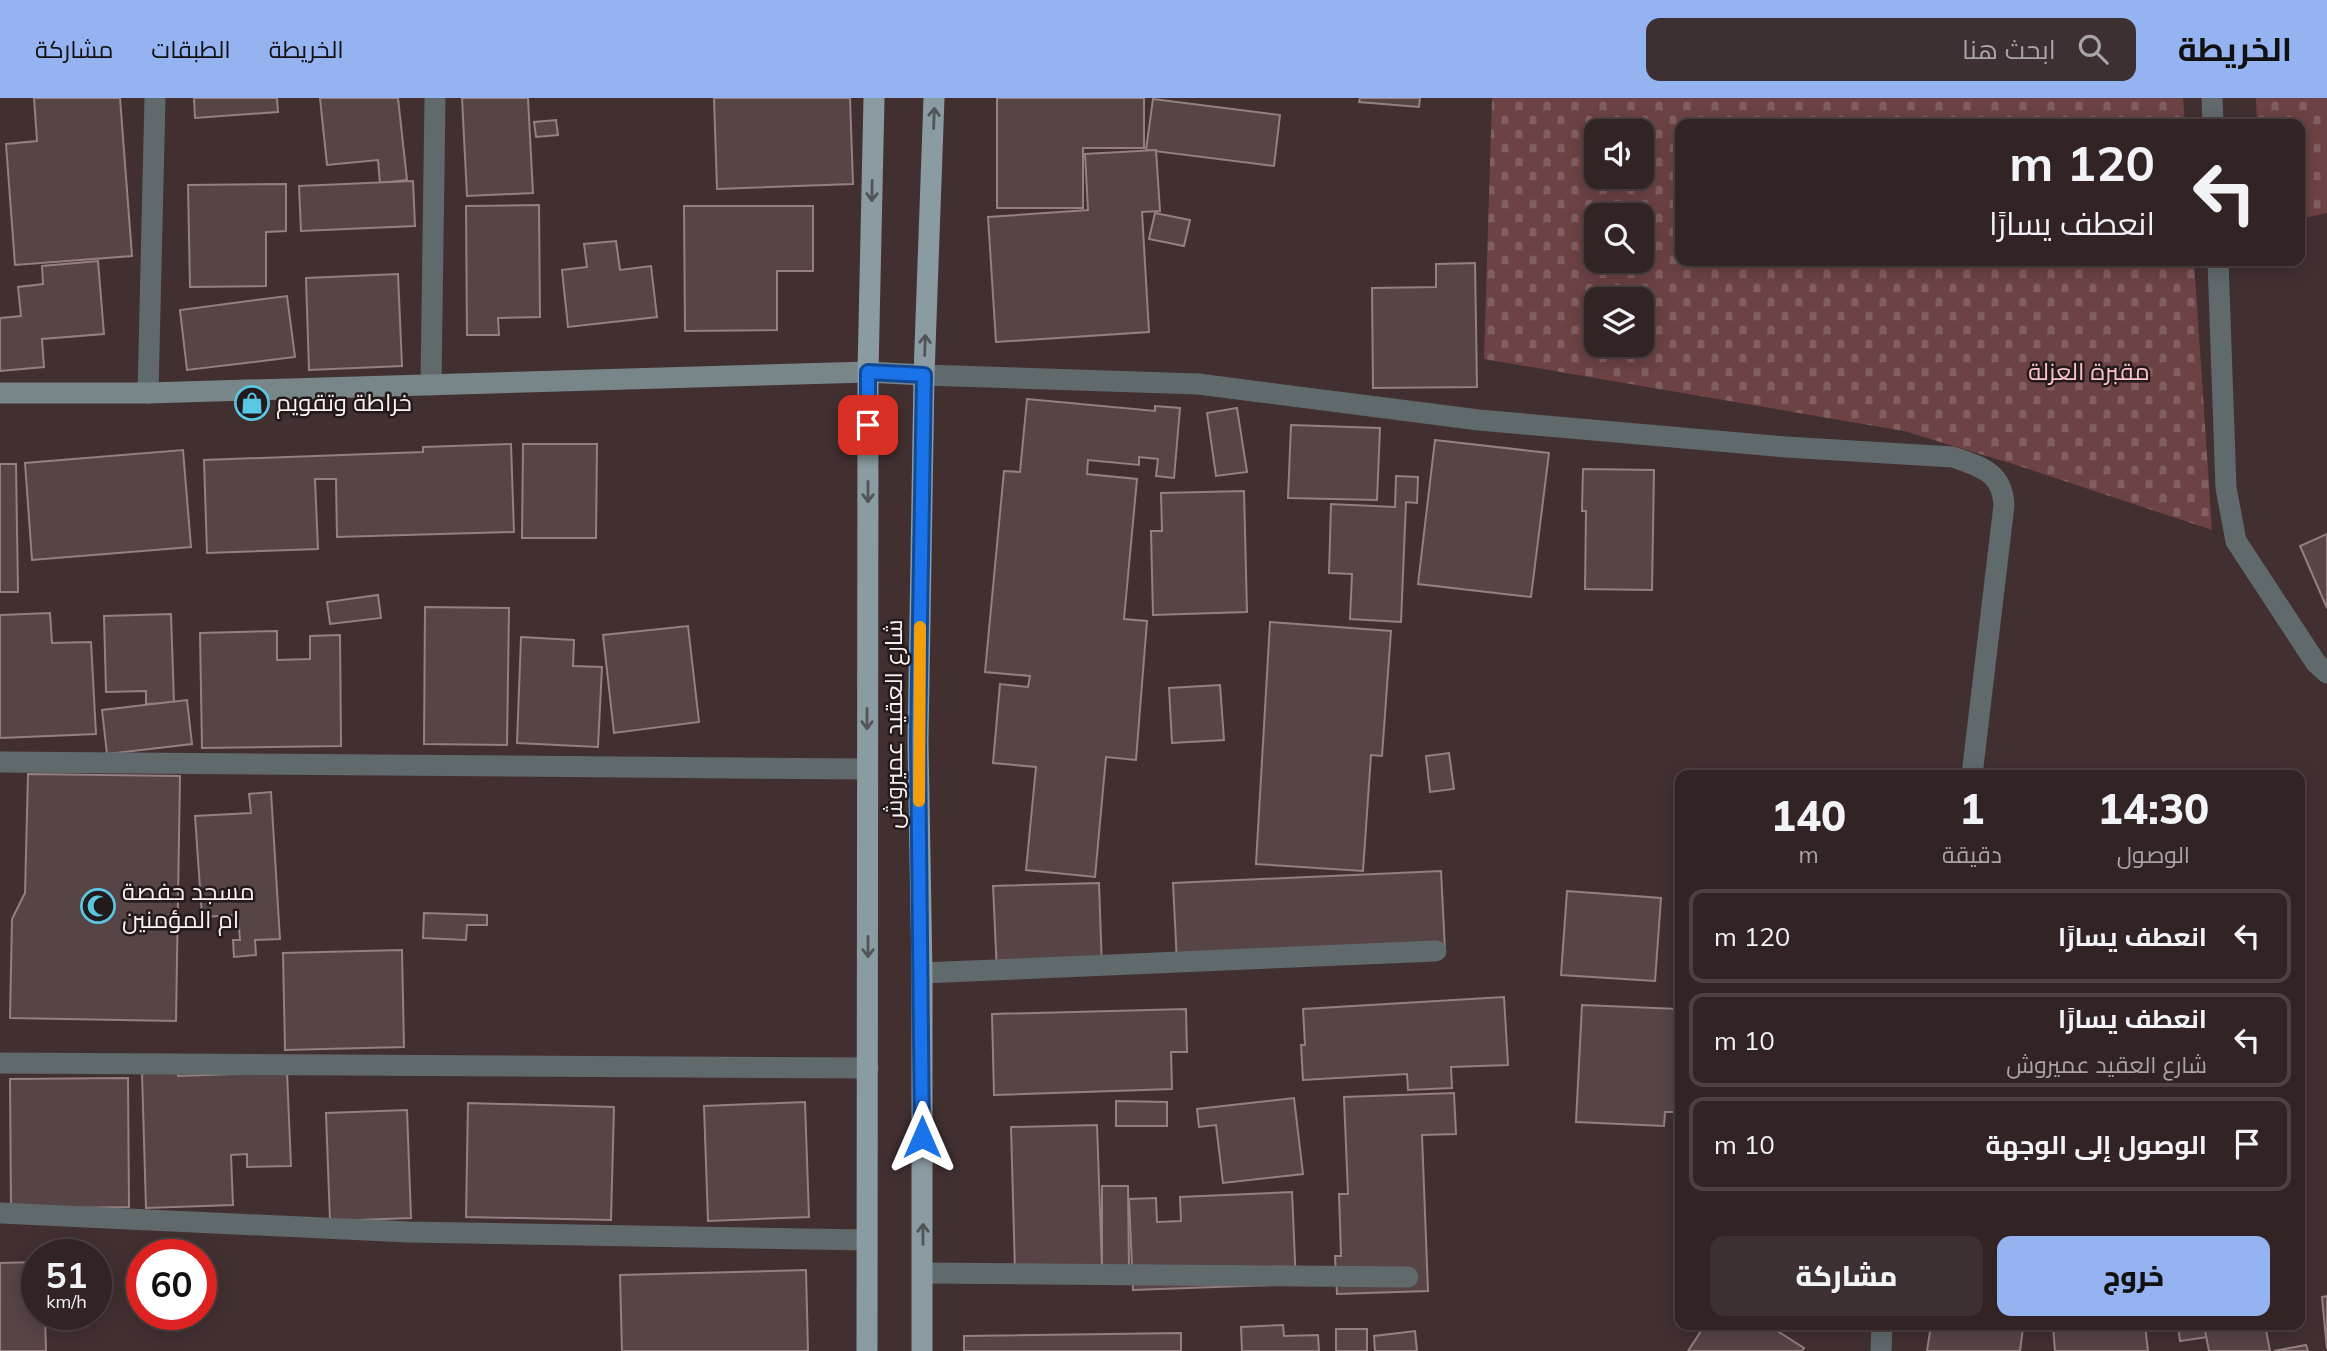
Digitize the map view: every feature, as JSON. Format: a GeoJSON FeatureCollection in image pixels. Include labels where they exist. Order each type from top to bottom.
{"type":"FeatureCollection","features":[{"type":"Feature","properties":{"kind":"main road","name":"شارع العقيد عميروش"},"geometry":{"type":"LineString","coordinates":[[867,1351],[868,372],[874,98]]}},
{"type":"Feature","properties":{"kind":"main road","name":"شارع العقيد عميروش"},"geometry":{"type":"LineString","coordinates":[[922,1351],[922,973],[918,741],[924,375],[934,98]]}},
{"type":"Feature","properties":{"kind":"street"},"geometry":{"type":"LineString","coordinates":[[148,393],[155,98]]}},
{"type":"Feature","properties":{"kind":"street"},"geometry":{"type":"LineString","coordinates":[[431,385],[435,98]]}},
{"type":"Feature","properties":{"kind":"street"},"geometry":{"type":"LineString","coordinates":[[2212,98],[2213,119]]}},
{"type":"Feature","properties":{"kind":"street"},"geometry":{"type":"LineString","coordinates":[[2218,266],[2226,488],[2236,541],[2316,663],[2327,673]]}},
{"type":"Feature","properties":{"kind":"street"},"geometry":{"type":"LineString","coordinates":[[0,393],[148,393],[868,372],[1198,384],[1479,420],[1786,447],[1953,457],[1990,473],[2003,491],[2004,505],[1973,770]]}},
{"type":"Feature","properties":{"kind":"street"},"geometry":{"type":"LineString","coordinates":[[0,762],[867,769]]}},
{"type":"Feature","properties":{"kind":"street"},"geometry":{"type":"LineString","coordinates":[[922,973],[1436,951]]}},
{"type":"Feature","properties":{"kind":"street"},"geometry":{"type":"LineString","coordinates":[[0,1063],[868,1068]]}},
{"type":"Feature","properties":{"kind":"street"},"geometry":{"type":"LineString","coordinates":[[0,1213],[408,1232],[867,1240]]}},
{"type":"Feature","properties":{"kind":"street"},"geometry":{"type":"LineString","coordinates":[[923,1273],[1408,1277]]}},
{"type":"Feature","properties":{"kind":"street"},"geometry":{"type":"LineString","coordinates":[[1881,1351],[1882,1330]]}},
{"type":"Feature","properties":{"kind":"green space","name":"مقبرة العزلة"},"geometry":{"type":"Polygon","coordinates":[[[1492,98],[2183,98],[2185,119],[1675,119],[1675,266],[2194,266],[2212,530],[1904,431],[1484,359],[1492,98]]]}},
{"type":"Feature","properties":{"kind":"green space"},"geometry":{"type":"Polygon","coordinates":[[[2256,98],[2327,98],[2327,213],[2305,218],[2305,119],[2257,119],[2256,98]]]}},
{"type":"Feature","properties":{"kind":"building"},"geometry":{"type":"Polygon","coordinates":[[[34,98],[120,98],[132,256],[15,265],[6,144],[37,141],[34,98]]]}},
{"type":"Feature","properties":{"kind":"building"},"geometry":{"type":"Polygon","coordinates":[[[194,98],[277,98],[278,112],[195,118],[194,98]]]}},
{"type":"Feature","properties":{"kind":"building"},"geometry":{"type":"Polygon","coordinates":[[[320,98],[398,98],[407,180],[380,183],[378,160],[327,165],[320,98]]]}},
{"type":"Feature","properties":{"kind":"building"},"geometry":{"type":"Polygon","coordinates":[[[462,98],[528,98],[533,193],[467,196],[462,98]]]}},
{"type":"Feature","properties":{"kind":"building"},"geometry":{"type":"Polygon","coordinates":[[[714,98],[850,98],[853,184],[717,189],[714,98]]]}},
{"type":"Feature","properties":{"kind":"building"},"geometry":{"type":"Polygon","coordinates":[[[997,98],[1144,98],[1144,148],[1083,148],[1083,208],[997,208],[997,98]]]}},
{"type":"Feature","properties":{"kind":"building"},"geometry":{"type":"Polygon","coordinates":[[[1360,98],[1420,98],[1419,107],[1359,102],[1360,98]]]}},
{"type":"Feature","properties":{"kind":"building"},"geometry":{"type":"Polygon","coordinates":[[[1153,99],[1280,115],[1274,166],[1146,150],[1153,99]]]}},
{"type":"Feature","properties":{"kind":"building"},"geometry":{"type":"Polygon","coordinates":[[[556,120],[558,135],[536,137],[534,122],[556,120]]]}},
{"type":"Feature","properties":{"kind":"building"},"geometry":{"type":"Polygon","coordinates":[[[1156,150],[1160,211],[1142,212],[1149,332],[996,342],[988,217],[1088,210],[1085,154],[1156,150]]]}},
{"type":"Feature","properties":{"kind":"building"},"geometry":{"type":"Polygon","coordinates":[[[413,181],[415,226],[301,231],[299,186],[413,181]]]}},
{"type":"Feature","properties":{"kind":"building"},"geometry":{"type":"Polygon","coordinates":[[[286,184],[286,231],[266,232],[266,286],[190,287],[188,185],[286,184]]]}},
{"type":"Feature","properties":{"kind":"building"},"geometry":{"type":"Polygon","coordinates":[[[539,205],[540,317],[498,318],[499,335],[467,335],[466,206],[539,205]]]}},
{"type":"Feature","properties":{"kind":"building"},"geometry":{"type":"Polygon","coordinates":[[[684,206],[813,206],[813,271],[777,271],[777,330],[685,331],[684,206]]]}},
{"type":"Feature","properties":{"kind":"building"},"geometry":{"type":"Polygon","coordinates":[[[1155,213],[1190,220],[1184,246],[1149,239],[1155,213]]]}},
{"type":"Feature","properties":{"kind":"building"},"geometry":{"type":"Polygon","coordinates":[[[616,241],[620,270],[651,266],[657,317],[568,327],[562,270],[587,267],[584,244],[616,241]]]}},
{"type":"Feature","properties":{"kind":"building"},"geometry":{"type":"Polygon","coordinates":[[[98,261],[104,334],[42,339],[44,367],[0,371],[0,318],[21,316],[18,287],[43,284],[42,266],[98,261]]]}},
{"type":"Feature","properties":{"kind":"building"},"geometry":{"type":"Polygon","coordinates":[[[1475,263],[1477,387],[1373,388],[1372,288],[1436,287],[1436,264],[1475,263]]]}},
{"type":"Feature","properties":{"kind":"building"},"geometry":{"type":"Polygon","coordinates":[[[398,274],[402,366],[309,370],[306,278],[398,274]]]}},
{"type":"Feature","properties":{"kind":"building"},"geometry":{"type":"Polygon","coordinates":[[[287,296],[295,357],[187,370],[180,310],[287,296]]]}},
{"type":"Feature","properties":{"kind":"building"},"geometry":{"type":"Polygon","coordinates":[[[1027,399],[1155,411],[1155,406],[1180,408],[1174,478],[1156,476],[1158,459],[1139,457],[1139,465],[1088,460],[1087,474],[1137,479],[1124,619],[1147,621],[1136,760],[1106,757],[1095,877],[1026,870],[1036,767],[993,763],[1000,684],[1028,687],[1030,676],[985,672],[1004,471],[1020,472],[1027,399]]]}},
{"type":"Feature","properties":{"kind":"building"},"geometry":{"type":"Polygon","coordinates":[[[1237,408],[1247,472],[1216,476],[1207,413],[1237,408]]]}},
{"type":"Feature","properties":{"kind":"building"},"geometry":{"type":"Polygon","coordinates":[[[1291,425],[1380,428],[1377,500],[1288,498],[1291,425]]]}},
{"type":"Feature","properties":{"kind":"building"},"geometry":{"type":"Polygon","coordinates":[[[1435,440],[1549,453],[1531,597],[1418,584],[1435,440]]]}},
{"type":"Feature","properties":{"kind":"building"},"geometry":{"type":"Polygon","coordinates":[[[511,444],[514,532],[337,537],[336,479],[315,479],[318,549],[207,553],[204,460],[423,452],[423,447],[511,444]]]}},
{"type":"Feature","properties":{"kind":"building"},"geometry":{"type":"Polygon","coordinates":[[[523,444],[597,444],[596,538],[522,538],[523,444]]]}},
{"type":"Feature","properties":{"kind":"building"},"geometry":{"type":"Polygon","coordinates":[[[183,450],[191,547],[32,560],[25,463],[183,450]]]}},
{"type":"Feature","properties":{"kind":"building"},"geometry":{"type":"Polygon","coordinates":[[[0,464],[16,464],[18,592],[0,592],[0,464]]]}},
{"type":"Feature","properties":{"kind":"building"},"geometry":{"type":"Polygon","coordinates":[[[1583,469],[1654,470],[1652,590],[1585,589],[1586,511],[1582,511],[1583,469]]]}},
{"type":"Feature","properties":{"kind":"building"},"geometry":{"type":"Polygon","coordinates":[[[1396,476],[1418,477],[1417,503],[1406,502],[1401,622],[1350,619],[1352,574],[1329,573],[1331,504],[1395,507],[1396,476]]]}},
{"type":"Feature","properties":{"kind":"building"},"geometry":{"type":"Polygon","coordinates":[[[1244,491],[1247,612],[1153,615],[1151,531],[1162,531],[1161,493],[1244,491]]]}},
{"type":"Feature","properties":{"kind":"building"},"geometry":{"type":"Polygon","coordinates":[[[2327,534],[2327,608],[2300,546],[2327,534]]]}},
{"type":"Feature","properties":{"kind":"building"},"geometry":{"type":"Polygon","coordinates":[[[378,595],[381,618],[330,624],[327,602],[378,595]]]}},
{"type":"Feature","properties":{"kind":"building"},"geometry":{"type":"Polygon","coordinates":[[[425,607],[509,608],[507,745],[424,744],[425,607]]]}},
{"type":"Feature","properties":{"kind":"building"},"geometry":{"type":"Polygon","coordinates":[[[50,613],[52,643],[91,642],[96,734],[0,738],[0,615],[50,613]]]}},
{"type":"Feature","properties":{"kind":"building"},"geometry":{"type":"Polygon","coordinates":[[[171,614],[174,703],[146,704],[146,691],[106,692],[104,616],[171,614]]]}},
{"type":"Feature","properties":{"kind":"building"},"geometry":{"type":"Polygon","coordinates":[[[1270,622],[1391,631],[1382,756],[1371,755],[1363,871],[1256,864],[1270,622]]]}},
{"type":"Feature","properties":{"kind":"building"},"geometry":{"type":"Polygon","coordinates":[[[688,626],[699,722],[614,733],[603,635],[688,626]]]}},
{"type":"Feature","properties":{"kind":"building"},"geometry":{"type":"Polygon","coordinates":[[[277,631],[277,660],[310,659],[310,636],[340,635],[341,746],[202,748],[200,633],[277,631]]]}},
{"type":"Feature","properties":{"kind":"building"},"geometry":{"type":"Polygon","coordinates":[[[521,637],[574,640],[573,666],[602,667],[598,747],[517,743],[521,637]]]}},
{"type":"Feature","properties":{"kind":"building"},"geometry":{"type":"Polygon","coordinates":[[[1220,685],[1224,740],[1172,743],[1169,688],[1220,685]]]}},
{"type":"Feature","properties":{"kind":"building"},"geometry":{"type":"Polygon","coordinates":[[[187,700],[192,744],[107,754],[102,710],[187,700]]]}},
{"type":"Feature","properties":{"kind":"building"},"geometry":{"type":"Polygon","coordinates":[[[1449,753],[1454,789],[1430,792],[1426,756],[1449,753]]]}},
{"type":"Feature","properties":{"kind":"building","name":"مسجد حفصة ام المؤمنين"},"geometry":{"type":"Polygon","coordinates":[[[28,774],[180,776],[176,1021],[10,1018],[12,919],[25,893],[28,774]]]}},
{"type":"Feature","properties":{"kind":"building"},"geometry":{"type":"Polygon","coordinates":[[[271,792],[280,939],[255,940],[256,955],[234,957],[233,940],[240,940],[238,915],[202,917],[195,816],[251,813],[249,794],[271,792]]]}},
{"type":"Feature","properties":{"kind":"building"},"geometry":{"type":"Polygon","coordinates":[[[1441,871],[1445,950],[1177,963],[1173,883],[1441,871]]]}},
{"type":"Feature","properties":{"kind":"building"},"geometry":{"type":"Polygon","coordinates":[[[1099,883],[1102,969],[997,973],[993,886],[1099,883]]]}},
{"type":"Feature","properties":{"kind":"building"},"geometry":{"type":"Polygon","coordinates":[[[1567,891],[1661,898],[1655,981],[1561,975],[1567,891]]]}},
{"type":"Feature","properties":{"kind":"building"},"geometry":{"type":"Polygon","coordinates":[[[424,913],[487,915],[487,925],[467,925],[466,940],[423,938],[424,913]]]}},
{"type":"Feature","properties":{"kind":"building"},"geometry":{"type":"Polygon","coordinates":[[[402,950],[404,1047],[285,1050],[283,953],[402,950]]]}},
{"type":"Feature","properties":{"kind":"building"},"geometry":{"type":"Polygon","coordinates":[[[1504,997],[1508,1065],[1451,1067],[1452,1088],[1408,1090],[1407,1074],[1303,1080],[1303,1009],[1504,997]]]}},
{"type":"Feature","properties":{"kind":"building"},"geometry":{"type":"Polygon","coordinates":[[[1582,1005],[1675,1009],[1675,1112],[1665,1112],[1664,1126],[1576,1122],[1582,1005]]]}},
{"type":"Feature","properties":{"kind":"building"},"geometry":{"type":"Polygon","coordinates":[[[1186,1009],[1187,1052],[1171,1052],[1172,1089],[994,1095],[992,1014],[1186,1009]]]}},
{"type":"Feature","properties":{"kind":"building"},"geometry":{"type":"Polygon","coordinates":[[[178,1072],[178,1076],[287,1072],[291,1166],[247,1167],[247,1154],[231,1155],[233,1205],[146,1208],[142,1073],[178,1072]]]}},
{"type":"Feature","properties":{"kind":"building"},"geometry":{"type":"Polygon","coordinates":[[[128,1078],[129,1207],[11,1209],[10,1079],[128,1078]]]}},
{"type":"Feature","properties":{"kind":"building"},"geometry":{"type":"Polygon","coordinates":[[[1454,1093],[1456,1134],[1422,1135],[1428,1291],[1337,1294],[1335,1256],[1341,1256],[1339,1194],[1348,1194],[1344,1097],[1454,1093]]]}},
{"type":"Feature","properties":{"kind":"building"},"geometry":{"type":"Polygon","coordinates":[[[1294,1098],[1303,1174],[1223,1183],[1216,1125],[1199,1127],[1197,1109],[1294,1098]]]}},
{"type":"Feature","properties":{"kind":"building"},"geometry":{"type":"Polygon","coordinates":[[[1116,1101],[1167,1102],[1167,1126],[1116,1126],[1116,1101]]]}},
{"type":"Feature","properties":{"kind":"building"},"geometry":{"type":"Polygon","coordinates":[[[805,1102],[809,1217],[708,1221],[704,1106],[805,1102]]]}},
{"type":"Feature","properties":{"kind":"building"},"geometry":{"type":"Polygon","coordinates":[[[468,1103],[614,1107],[611,1220],[466,1217],[468,1103]]]}},
{"type":"Feature","properties":{"kind":"building"},"geometry":{"type":"Polygon","coordinates":[[[407,1110],[411,1218],[330,1221],[326,1113],[407,1110]]]}},
{"type":"Feature","properties":{"kind":"building"},"geometry":{"type":"Polygon","coordinates":[[[1097,1125],[1102,1268],[1015,1271],[1011,1127],[1097,1125]]]}},
{"type":"Feature","properties":{"kind":"building"},"geometry":{"type":"Polygon","coordinates":[[[1102,1186],[1128,1186],[1129,1269],[1102,1269],[1102,1186]]]}},
{"type":"Feature","properties":{"kind":"building"},"geometry":{"type":"Polygon","coordinates":[[[1292,1192],[1296,1284],[1133,1290],[1129,1199],[1156,1198],[1157,1222],[1181,1221],[1180,1197],[1292,1192]]]}},
{"type":"Feature","properties":{"kind":"building"},"geometry":{"type":"Polygon","coordinates":[[[21,1262],[21,1330],[45,1330],[46,1351],[0,1351],[0,1263],[21,1262]]]}},
{"type":"Feature","properties":{"kind":"building"},"geometry":{"type":"Polygon","coordinates":[[[806,1270],[808,1351],[622,1351],[620,1275],[806,1270]]]}},
{"type":"Feature","properties":{"kind":"building"},"geometry":{"type":"Polygon","coordinates":[[[2327,1296],[2327,1349],[2322,1297],[2327,1296]]]}},
{"type":"Feature","properties":{"kind":"building"},"geometry":{"type":"Polygon","coordinates":[[[1283,1325],[1284,1336],[1318,1335],[1319,1351],[1242,1351],[1241,1327],[1283,1325]]]}},
{"type":"Feature","properties":{"kind":"building"},"geometry":{"type":"Polygon","coordinates":[[[1336,1329],[1367,1329],[1367,1351],[1336,1351],[1336,1329]]]}},
{"type":"Feature","properties":{"kind":"building"},"geometry":{"type":"Polygon","coordinates":[[[1702,1330],[1776,1330],[1804,1348],[1802,1351],[1688,1351],[1702,1330]]]}},
{"type":"Feature","properties":{"kind":"building"},"geometry":{"type":"Polygon","coordinates":[[[1930,1330],[2023,1330],[2020,1351],[1927,1351],[1930,1330]]]}},
{"type":"Feature","properties":{"kind":"building"},"geometry":{"type":"Polygon","coordinates":[[[2053,1330],[2146,1330],[2148,1351],[2055,1351],[2053,1330]]]}},
{"type":"Feature","properties":{"kind":"building"},"geometry":{"type":"Polygon","coordinates":[[[2179,1330],[2207,1330],[2208,1337],[2180,1341],[2179,1330]]]}},
{"type":"Feature","properties":{"kind":"building"},"geometry":{"type":"Polygon","coordinates":[[[2205,1330],[2266,1330],[2270,1351],[2209,1351],[2205,1330]]]}},
{"type":"Feature","properties":{"kind":"building"},"geometry":{"type":"Polygon","coordinates":[[[1415,1331],[1417,1351],[1375,1351],[1374,1336],[1415,1331]]]}},
{"type":"Feature","properties":{"kind":"building"},"geometry":{"type":"Polygon","coordinates":[[[1181,1333],[1181,1351],[964,1351],[964,1336],[1181,1333]]]}},
{"type":"Feature","properties":{"kind":"building"},"geometry":{"type":"Polygon","coordinates":[[[2306,1345],[2308,1351],[2274,1351],[2306,1345]]]}},
{"type":"Feature","properties":{"kind":"slow traffic"},"geometry":{"type":"LineString","coordinates":[[919,801],[920,627]]}},
{"type":"Feature","properties":{"kind":"place","name":"خراطة وتقويم"},"geometry":{"type":"Point","coordinates":[252,403]}},
{"type":"Feature","properties":{"kind":"place","name":"مسجد حفصة ام المؤمنين"},"geometry":{"type":"Point","coordinates":[98,906]}},
{"type":"Feature","properties":{"kind":"route"},"geometry":{"type":"LineString","coordinates":[[868,425],[868,372],[924,375],[918,741],[922,1137]]}}]}
